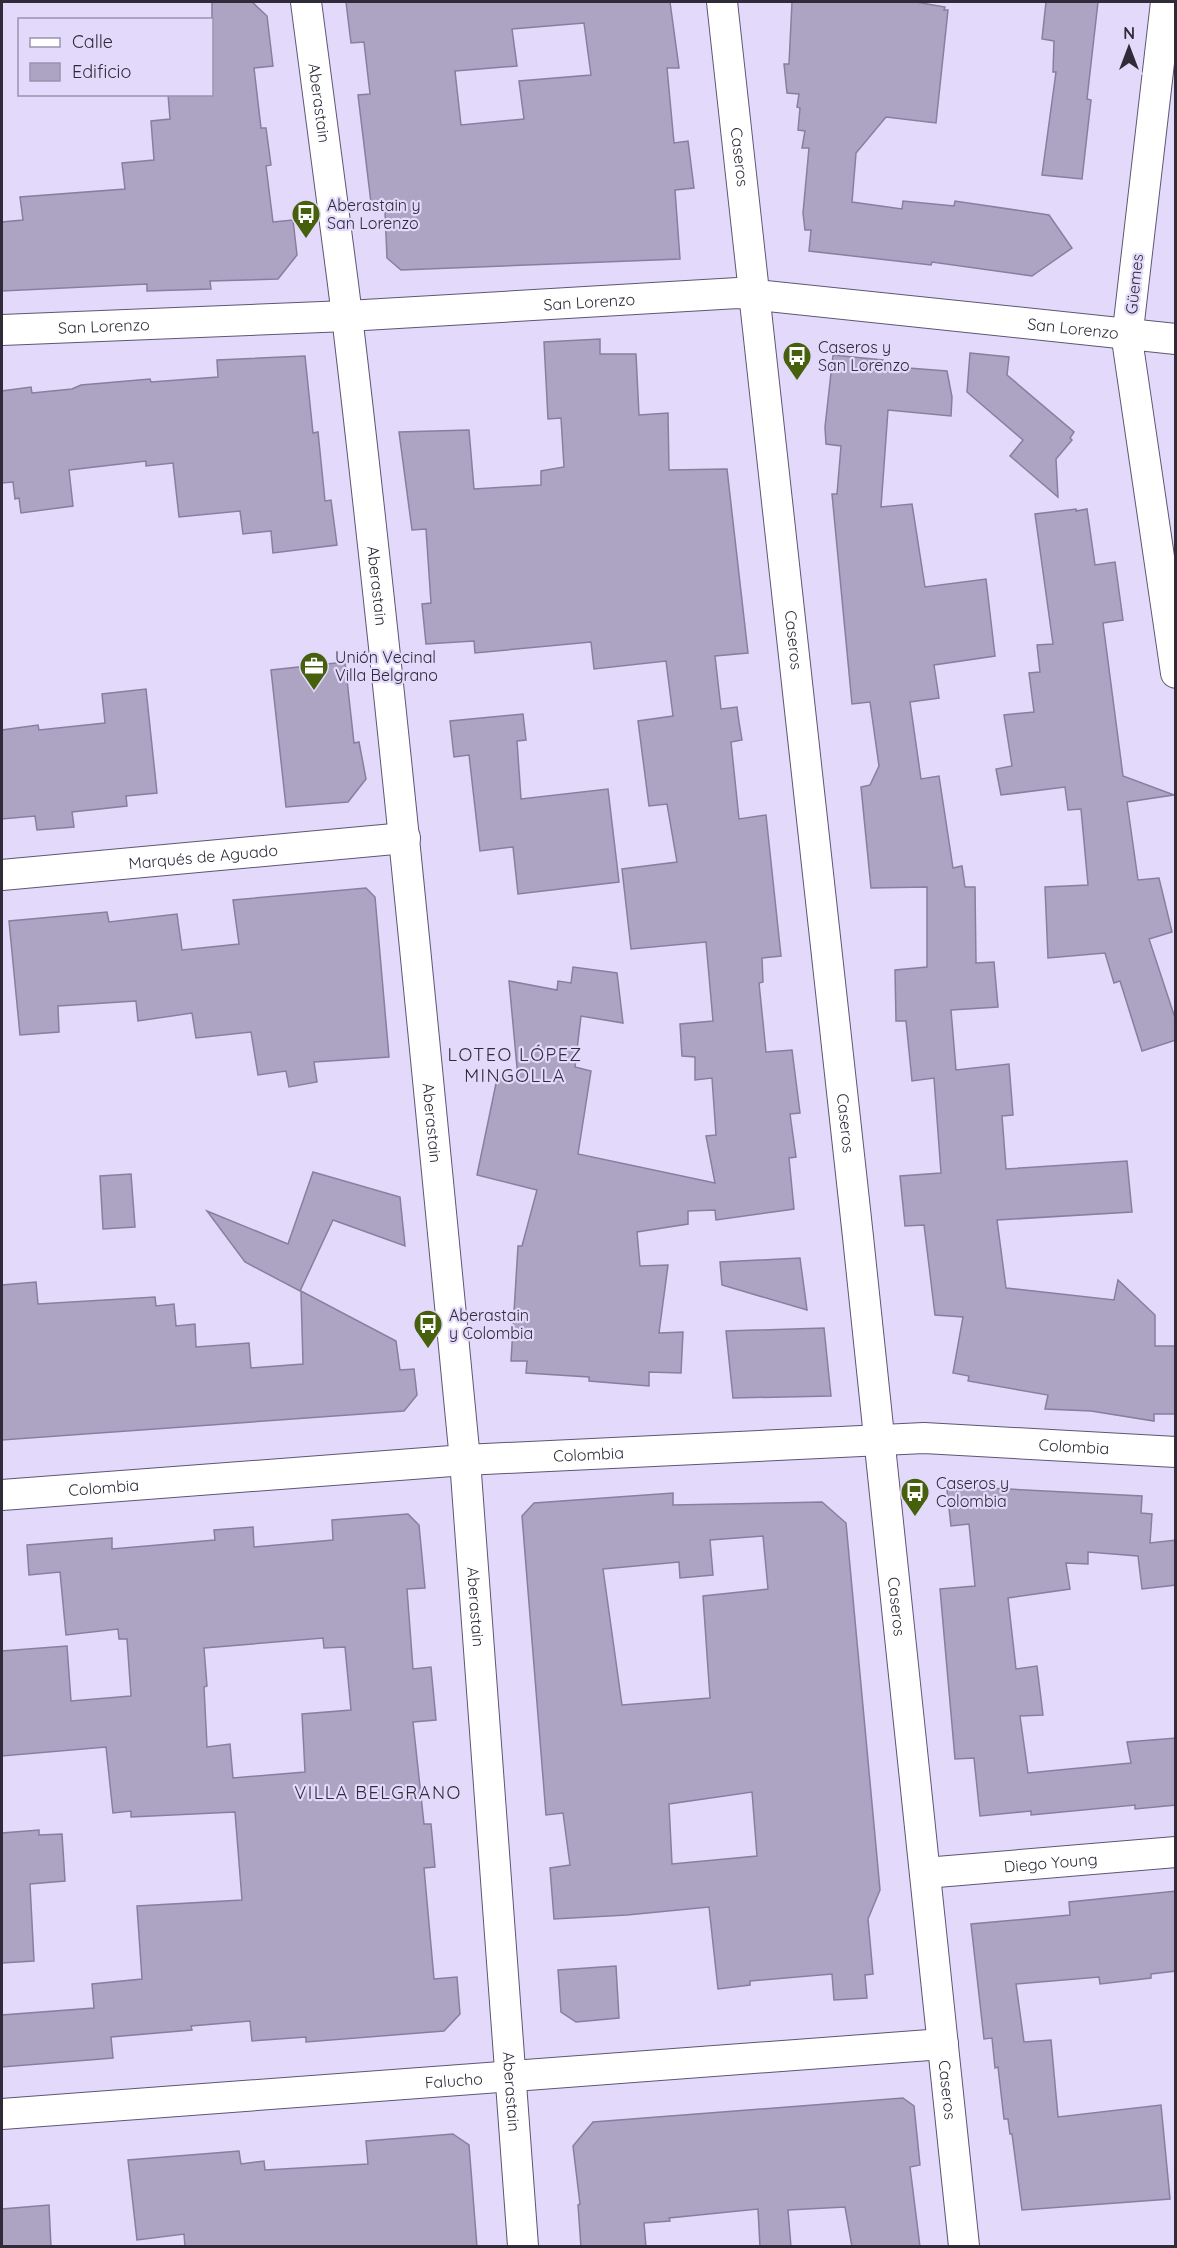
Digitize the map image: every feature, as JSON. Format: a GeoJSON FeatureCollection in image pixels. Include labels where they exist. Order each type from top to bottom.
{"type":"FeatureCollection","features":[{"type":"Feature","properties":{"kind":"street","name":"Aberastain"},"geometry":{"type":"LineString","coordinates":[[306,2],[347,316],[405,838],[465,1460],[523,2247]]}},
{"type":"Feature","properties":{"kind":"street","name":"Caseros"},"geometry":{"type":"LineString","coordinates":[[722,2],[880,1440],[964,2247]]}},
{"type":"Feature","properties":{"kind":"street","name":"Güemes"},"geometry":{"type":"LineString","coordinates":[[1166,2],[1128,334],[1176,673]]}},
{"type":"Feature","properties":{"kind":"street","name":"San Lorenzo"},"geometry":{"type":"LineString","coordinates":[[2,330],[347,316],[738,292],[1176,339]]}},
{"type":"Feature","properties":{"kind":"street","name":"Marqués de Aguado"},"geometry":{"type":"LineString","coordinates":[[2,875],[405,838]]}},
{"type":"Feature","properties":{"kind":"street","name":"Colombia"},"geometry":{"type":"LineString","coordinates":[[2,1495],[465,1460],[924,1438],[1176,1452]]}},
{"type":"Feature","properties":{"kind":"street","name":"Diego Young"},"geometry":{"type":"LineString","coordinates":[[925,1873],[1176,1852]]}},
{"type":"Feature","properties":{"kind":"street","name":"Falucho"},"geometry":{"type":"LineString","coordinates":[[2,2114],[943,2044]]}},
{"type":"Feature","properties":{"kind":"building"},"geometry":{"type":"Polygon","coordinates":[[[212,2],[252,2],[267,16],[273,66],[254,68],[261,128],[266,128],[271,165],[266,166],[273,222],[293,220],[297,255],[278,279],[210,281],[211,289],[147,291],[147,284],[2,291],[2,222],[23,220],[20,197],[125,189],[122,163],[154,160],[151,121],[170,119],[168,96],[213,96],[212,2]]]}},
{"type":"Feature","properties":{"kind":"building"},"geometry":{"type":"Polygon","coordinates":[[[346,2],[670,2],[679,68],[667,68],[674,143],[688,141],[694,188],[675,190],[680,259],[401,270],[387,258],[385,211],[372,211],[358,95],[370,94],[364,42],[351,43],[346,2]],[[584,23],[512,29],[517,66],[455,71],[461,125],[524,119],[519,81],[591,75],[584,23]]]}},
{"type":"Feature","properties":{"kind":"building"},"geometry":{"type":"Polygon","coordinates":[[[792,2],[916,2],[945,7],[944,10],[948,10],[936,123],[886,117],[856,153],[852,202],[902,209],[903,201],[954,206],[955,201],[1049,215],[1072,248],[1032,276],[932,262],[931,265],[809,251],[811,230],[805,230],[803,213],[809,148],[802,148],[805,131],[798,130],[799,94],[787,93],[784,64],[789,64],[792,2]]]}},
{"type":"Feature","properties":{"kind":"building"},"geometry":{"type":"Polygon","coordinates":[[[1046,2],[1098,2],[1087,99],[1091,100],[1082,179],[1042,175],[1056,72],[1053,72],[1054,41],[1042,39],[1046,2]]]}},
{"type":"Feature","properties":{"kind":"building"},"geometry":{"type":"Polygon","coordinates":[[[600,339],[600,354],[636,354],[639,415],[668,413],[669,470],[727,469],[748,653],[715,656],[721,709],[737,707],[742,740],[731,742],[739,819],[766,815],[781,956],[762,958],[763,982],[759,983],[766,1052],[792,1050],[800,1113],[790,1114],[796,1157],[789,1158],[794,1209],[716,1220],[715,1210],[688,1211],[688,1224],[637,1232],[640,1266],[668,1265],[659,1333],[683,1332],[681,1373],[649,1372],[649,1386],[589,1381],[589,1377],[526,1373],[527,1361],[511,1361],[518,1246],[522,1246],[537,1190],[477,1175],[498,1074],[518,1078],[509,981],[557,990],[558,981],[571,983],[573,967],[617,973],[623,1023],[581,1016],[575,1067],[591,1071],[578,1154],[715,1183],[706,1136],[716,1135],[712,1078],[695,1080],[695,1057],[682,1056],[680,1024],[713,1021],[706,942],[631,949],[622,869],[677,862],[667,804],[649,806],[638,721],[673,716],[666,661],[594,669],[591,642],[475,653],[474,641],[426,644],[422,604],[431,603],[426,529],[412,530],[399,432],[469,430],[474,489],[541,485],[541,471],[564,467],[561,418],[548,419],[544,342],[600,339]]]}},
{"type":"Feature","properties":{"kind":"building"},"geometry":{"type":"Polygon","coordinates":[[[970,353],[1009,357],[1007,375],[1074,432],[1070,438],[1072,440],[1056,459],[1058,497],[1010,456],[1023,440],[967,392],[970,353]]]}},
{"type":"Feature","properties":{"kind":"building"},"geometry":{"type":"Polygon","coordinates":[[[833,355],[883,360],[882,366],[947,371],[952,397],[951,416],[888,410],[881,507],[912,504],[925,587],[986,579],[995,656],[934,665],[939,698],[910,702],[921,779],[939,776],[953,868],[962,866],[965,887],[975,887],[976,963],[994,962],[998,1007],[951,1010],[956,1070],[1009,1064],[1013,1115],[1002,1116],[1006,1169],[1127,1161],[1132,1212],[997,1220],[1006,1288],[1114,1300],[1118,1280],[1155,1315],[1155,1346],[1176,1346],[1176,1414],[1154,1414],[1154,1421],[1091,1411],[1045,1409],[1048,1395],[968,1381],[969,1376],[953,1373],[963,1317],[935,1315],[924,1225],[905,1226],[900,1176],[941,1173],[934,1078],[912,1081],[906,1021],[896,1021],[895,970],[927,967],[927,887],[871,888],[861,787],[870,785],[879,766],[870,702],[852,704],[832,494],[837,494],[841,446],[826,444],[825,427],[833,355]]]}},
{"type":"Feature","properties":{"kind":"building"},"geometry":{"type":"Polygon","coordinates":[[[305,356],[313,433],[318,432],[325,501],[331,500],[337,545],[273,553],[271,531],[243,534],[240,511],[179,517],[173,463],[146,466],[146,461],[69,470],[73,506],[21,513],[19,498],[15,499],[13,482],[2,483],[2,391],[31,387],[32,393],[72,389],[81,385],[150,379],[151,382],[218,377],[217,360],[305,356]]]}},
{"type":"Feature","properties":{"kind":"building"},"geometry":{"type":"Polygon","coordinates":[[[1076,509],[1076,511],[1087,509],[1095,565],[1115,562],[1123,620],[1103,623],[1123,776],[1174,795],[1127,802],[1138,880],[1159,878],[1172,932],[1149,939],[1176,1021],[1176,1040],[1142,1051],[1120,981],[1114,983],[1105,953],[1048,958],[1045,887],[1088,885],[1081,809],[1068,810],[1065,787],[1001,795],[996,769],[1012,766],[1004,715],[1034,712],[1029,673],[1040,672],[1037,645],[1053,644],[1035,514],[1076,509]]]}},
{"type":"Feature","properties":{"kind":"building"},"geometry":{"type":"Polygon","coordinates":[[[345,662],[354,743],[359,742],[366,779],[348,802],[286,807],[271,670],[345,662]]]}},
{"type":"Feature","properties":{"kind":"building"},"geometry":{"type":"Polygon","coordinates":[[[146,689],[157,793],[126,796],[127,806],[72,812],[74,827],[37,830],[35,816],[2,819],[2,730],[38,725],[39,730],[105,723],[102,694],[146,689]]]}},
{"type":"Feature","properties":{"kind":"building"},"geometry":{"type":"Polygon","coordinates":[[[523,714],[526,740],[517,741],[521,799],[608,789],[619,882],[518,894],[513,847],[480,851],[469,755],[454,757],[450,721],[523,714]]]}},
{"type":"Feature","properties":{"kind":"building"},"geometry":{"type":"Polygon","coordinates":[[[366,888],[375,897],[389,1057],[314,1062],[317,1082],[289,1087],[286,1071],[258,1075],[251,1032],[196,1038],[192,1013],[138,1021],[136,1001],[58,1006],[59,1032],[20,1035],[9,921],[107,912],[109,922],[177,914],[182,950],[239,944],[233,900],[366,888]]]}},
{"type":"Feature","properties":{"kind":"building"},"geometry":{"type":"Polygon","coordinates":[[[313,1172],[400,1197],[405,1246],[333,1220],[300,1291],[245,1262],[207,1211],[288,1244],[313,1172]]]}},
{"type":"Feature","properties":{"kind":"building"},"geometry":{"type":"Polygon","coordinates":[[[131,1174],[135,1227],[103,1229],[100,1176],[131,1174]]]}},
{"type":"Feature","properties":{"kind":"building"},"geometry":{"type":"Polygon","coordinates":[[[800,1258],[807,1310],[722,1285],[720,1262],[800,1258]]]}},
{"type":"Feature","properties":{"kind":"building"},"geometry":{"type":"Polygon","coordinates":[[[36,1282],[38,1304],[155,1297],[156,1306],[174,1304],[176,1326],[195,1324],[196,1347],[249,1343],[251,1368],[303,1364],[301,1291],[396,1341],[400,1370],[414,1369],[417,1395],[404,1411],[2,1440],[2,1285],[36,1282]]]}},
{"type":"Feature","properties":{"kind":"building"},"geometry":{"type":"Polygon","coordinates":[[[824,1328],[831,1396],[733,1398],[726,1331],[824,1328]]]}},
{"type":"Feature","properties":{"kind":"building"},"geometry":{"type":"Polygon","coordinates":[[[988,1486],[988,1488],[1142,1496],[1141,1513],[1152,1514],[1150,1543],[1176,1540],[1176,1585],[1142,1589],[1138,1556],[1088,1552],[1088,1564],[1066,1563],[1070,1589],[1008,1598],[1016,1669],[1037,1666],[1043,1715],[1020,1716],[1028,1773],[1131,1763],[1127,1742],[1176,1738],[1176,1805],[1135,1809],[1135,1805],[1031,1815],[1031,1811],[980,1816],[974,1758],[955,1759],[940,1589],[975,1586],[969,1524],[951,1526],[947,1490],[988,1486]]]}},
{"type":"Feature","properties":{"kind":"building"},"geometry":{"type":"Polygon","coordinates":[[[673,1493],[673,1505],[822,1502],[846,1523],[880,1890],[868,1919],[873,1974],[865,1975],[867,1998],[834,2000],[832,1974],[750,1981],[750,1985],[718,1989],[709,1907],[554,1919],[550,1868],[570,1865],[563,1813],[546,1815],[522,1516],[534,1503],[673,1493]],[[763,1536],[710,1540],[713,1575],[680,1578],[679,1562],[603,1569],[622,1705],[710,1698],[703,1596],[768,1589],[763,1536]],[[752,1792],[669,1804],[672,1864],[757,1856],[752,1792]]]}},
{"type":"Feature","properties":{"kind":"building"},"geometry":{"type":"Polygon","coordinates":[[[408,1514],[419,1525],[425,1588],[407,1589],[413,1669],[431,1667],[436,1720],[413,1722],[424,1824],[431,1824],[435,1867],[424,1868],[434,1979],[457,1977],[460,2014],[444,2031],[306,2042],[306,2037],[252,2041],[250,2021],[191,2026],[192,2030],[111,2037],[113,2058],[2,2067],[2,2015],[94,2008],[92,1984],[142,1979],[137,1906],[242,1900],[235,1812],[131,1817],[131,1811],[113,1813],[106,1747],[2,1756],[2,1651],[67,1646],[71,1701],[131,1696],[127,1639],[119,1639],[118,1629],[66,1635],[60,1572],[29,1575],[27,1545],[112,1538],[112,1549],[215,1540],[214,1530],[253,1527],[254,1547],[333,1540],[332,1520],[408,1514]],[[323,1638],[204,1648],[207,1686],[204,1687],[207,1747],[230,1744],[233,1778],[305,1772],[302,1714],[351,1710],[345,1647],[324,1648],[323,1638]]]}},
{"type":"Feature","properties":{"kind":"building"},"geometry":{"type":"Polygon","coordinates":[[[39,1830],[39,1835],[62,1834],[65,1881],[30,1884],[34,1961],[2,1963],[2,1833],[39,1830]]]}},
{"type":"Feature","properties":{"kind":"building"},"geometry":{"type":"Polygon","coordinates":[[[1176,1891],[1176,1971],[1151,1974],[1151,1978],[1100,1984],[1099,1977],[1016,1984],[1024,2042],[1051,2040],[1058,2117],[1161,2105],[1170,2199],[1022,2210],[1012,2134],[1010,2134],[1008,2119],[1004,2119],[992,2038],[984,2039],[971,1924],[1070,1915],[1069,1902],[1176,1891]]]}},
{"type":"Feature","properties":{"kind":"building"},"geometry":{"type":"Polygon","coordinates":[[[616,1966],[619,2018],[576,2022],[561,2012],[558,1970],[616,1966]]]}},
{"type":"Feature","properties":{"kind":"building"},"geometry":{"type":"Polygon","coordinates":[[[903,2098],[914,2106],[920,2165],[910,2167],[920,2247],[852,2247],[845,2207],[788,2210],[791,2247],[760,2247],[758,2209],[669,2218],[670,2221],[644,2223],[646,2247],[581,2247],[578,2205],[580,2204],[573,2146],[593,2122],[903,2098]]]}},
{"type":"Feature","properties":{"kind":"building"},"geometry":{"type":"Polygon","coordinates":[[[453,2134],[469,2145],[477,2247],[185,2247],[184,2234],[137,2240],[128,2160],[239,2151],[241,2164],[264,2161],[265,2170],[368,2164],[366,2141],[453,2134]]]}},
{"type":"Feature","properties":{"kind":"building"},"geometry":{"type":"Polygon","coordinates":[[[49,2205],[51,2247],[2,2247],[2,2209],[49,2205]]]}},
{"type":"Feature","properties":{"kind":"place","name":"Aberastain y San Lorenzo"},"geometry":{"type":"Point","coordinates":[306,240]}},
{"type":"Feature","properties":{"kind":"place","name":"Caseros y San Lorenzo"},"geometry":{"type":"Point","coordinates":[797,382]}},
{"type":"Feature","properties":{"kind":"place","name":"Unión Vecinal Villa Belgrano"},"geometry":{"type":"Point","coordinates":[314,692]}},
{"type":"Feature","properties":{"kind":"place","name":"Aberastain y Colombia"},"geometry":{"type":"Point","coordinates":[428,1350]}},
{"type":"Feature","properties":{"kind":"place","name":"Caseros y Colombia"},"geometry":{"type":"Point","coordinates":[915,1518]}},
{"type":"Feature","properties":{"kind":"district","name":"LOTEO LÓPEZ MINGOLLA"},"geometry":{"type":"Point","coordinates":[515,1064]}},
{"type":"Feature","properties":{"kind":"district","name":"VILLA BELGRANO"},"geometry":{"type":"Point","coordinates":[378,1792]}}]}
